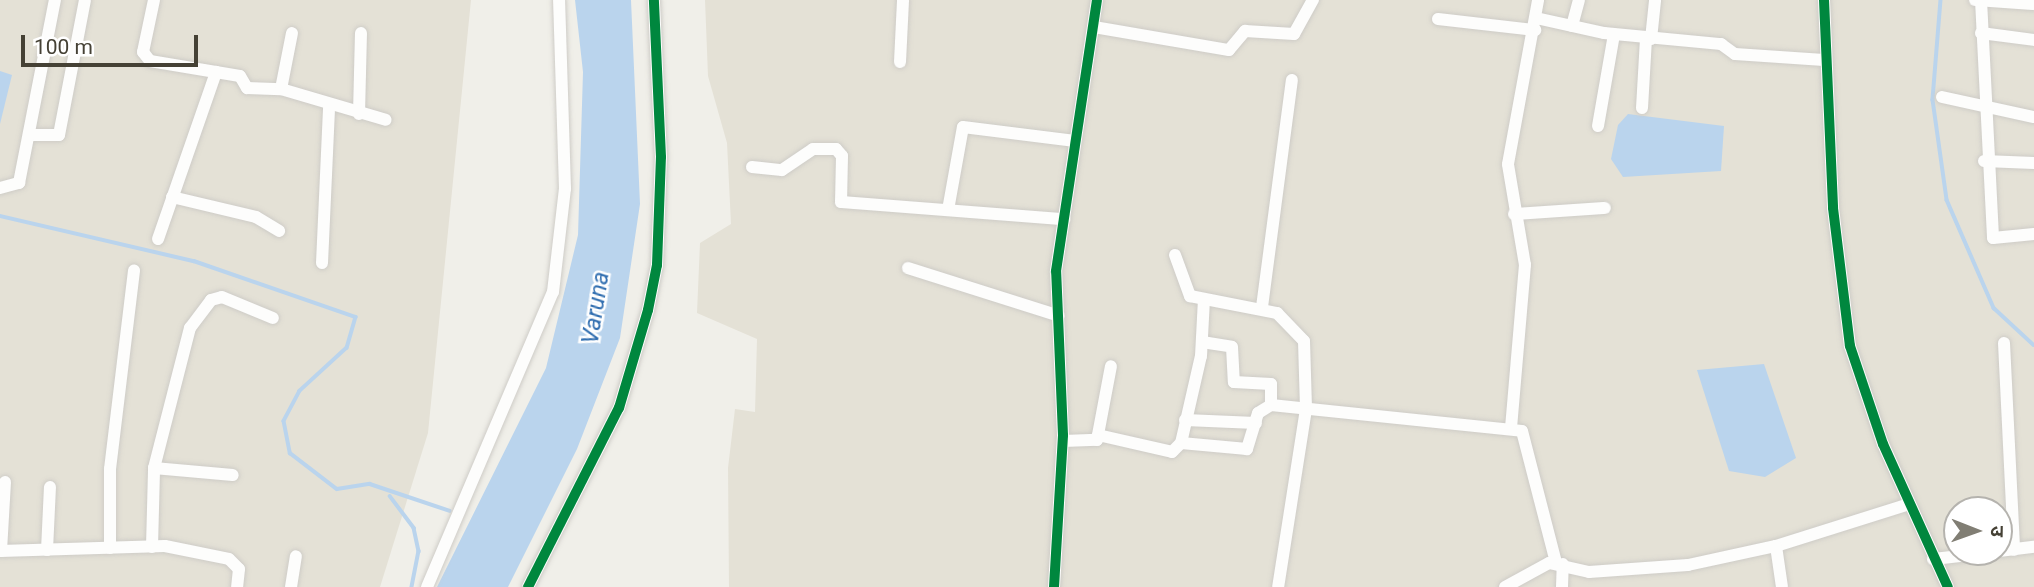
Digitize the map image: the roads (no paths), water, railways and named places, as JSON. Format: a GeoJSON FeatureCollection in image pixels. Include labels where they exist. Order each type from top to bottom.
{"type":"FeatureCollection","features":[{"type":"Feature","properties":{"kind":"street"},"geometry":{"type":"LineString","coordinates":[[0,188],[19,183],[55,0]]}},
{"type":"Feature","properties":{"kind":"street"},"geometry":{"type":"LineString","coordinates":[[30,135],[59,135],[85,0]]}},
{"type":"Feature","properties":{"kind":"street"},"geometry":{"type":"LineString","coordinates":[[154,0],[144,55],[240,76],[247,88],[281,89],[329,106],[386,120]]}},
{"type":"Feature","properties":{"kind":"street"},"geometry":{"type":"LineString","coordinates":[[427,587],[553,292],[565,189],[559,0]]}},
{"type":"Feature","properties":{"kind":"street"},"geometry":{"type":"LineString","coordinates":[[528,587],[619,408],[648,310],[657,265],[661,158],[654,0]]}},
{"type":"Feature","properties":{"kind":"street"},"geometry":{"type":"LineString","coordinates":[[900,62],[903,0]]}},
{"type":"Feature","properties":{"kind":"street"},"geometry":{"type":"LineString","coordinates":[[1054,587],[1063,441],[1056,271],[1097,0]]}},
{"type":"Feature","properties":{"kind":"street"},"geometry":{"type":"LineString","coordinates":[[1094,27],[1229,50],[1245,31],[1294,34],[1314,0]]}},
{"type":"Feature","properties":{"kind":"street"},"geometry":{"type":"LineString","coordinates":[[1511,428],[1525,265],[1507,181],[1510,134],[1538,0]]}},
{"type":"Feature","properties":{"kind":"street"},"geometry":{"type":"LineString","coordinates":[[1572,26],[1579,0]]}},
{"type":"Feature","properties":{"kind":"street"},"geometry":{"type":"LineString","coordinates":[[1642,108],[1648,38],[1655,0]]}},
{"type":"Feature","properties":{"kind":"street"},"geometry":{"type":"LineString","coordinates":[[1824,0],[1824,60],[1850,346],[1909,504],[1948,587]]}},
{"type":"Feature","properties":{"kind":"street"},"geometry":{"type":"LineString","coordinates":[[2034,4],[1979,1],[1984,160],[1995,241],[2034,234]]}},
{"type":"Feature","properties":{"kind":"street"},"geometry":{"type":"LineString","coordinates":[[1438,19],[1572,26],[1614,34],[1824,60]]}},
{"type":"Feature","properties":{"kind":"street"},"geometry":{"type":"LineString","coordinates":[[281,89],[292,33]]}},
{"type":"Feature","properties":{"kind":"street"},"geometry":{"type":"LineString","coordinates":[[359,114],[361,33]]}},
{"type":"Feature","properties":{"kind":"street"},"geometry":{"type":"LineString","coordinates":[[1981,33],[2034,40]]}},
{"type":"Feature","properties":{"kind":"street"},"geometry":{"type":"LineString","coordinates":[[1598,126],[1614,34]]}},
{"type":"Feature","properties":{"kind":"street"},"geometry":{"type":"LineString","coordinates":[[159,239],[216,72]]}},
{"type":"Feature","properties":{"kind":"street"},"geometry":{"type":"LineString","coordinates":[[1262,307],[1292,80]]}},
{"type":"Feature","properties":{"kind":"street"},"geometry":{"type":"LineString","coordinates":[[1942,97],[2034,117]]}},
{"type":"Feature","properties":{"kind":"street"},"geometry":{"type":"LineString","coordinates":[[322,263],[329,106]]}},
{"type":"Feature","properties":{"kind":"street"},"geometry":{"type":"LineString","coordinates":[[948,210],[963,127],[1075,141]]}},
{"type":"Feature","properties":{"kind":"street"},"geometry":{"type":"LineString","coordinates":[[752,167],[782,170],[813,149],[836,149],[842,156],[841,202],[1064,219]]}},
{"type":"Feature","properties":{"kind":"street"},"geometry":{"type":"LineString","coordinates":[[1984,160],[2034,163]]}},
{"type":"Feature","properties":{"kind":"street"},"geometry":{"type":"LineString","coordinates":[[172,197],[256,218],[279,231]]}},
{"type":"Feature","properties":{"kind":"street"},"geometry":{"type":"LineString","coordinates":[[1514,214],[1605,208]]}},
{"type":"Feature","properties":{"kind":"street"},"geometry":{"type":"LineString","coordinates":[[1175,255],[1185,292],[1204,299],[1262,307],[1290,323],[1304,341],[1306,409],[1279,587]]}},
{"type":"Feature","properties":{"kind":"street"},"geometry":{"type":"LineString","coordinates":[[908,268],[1059,316]]}},
{"type":"Feature","properties":{"kind":"street"},"geometry":{"type":"LineString","coordinates":[[110,548],[110,469],[134,270]]}},
{"type":"Feature","properties":{"kind":"street"},"geometry":{"type":"LineString","coordinates":[[152,547],[154,468],[176,368],[205,307],[232,297],[274,318]]}},
{"type":"Feature","properties":{"kind":"street"},"geometry":{"type":"LineString","coordinates":[[1098,435],[1172,452],[1181,443],[1202,342],[1204,299]]}},
{"type":"Feature","properties":{"kind":"street"},"geometry":{"type":"LineString","coordinates":[[1202,342],[1229,344],[1234,382],[1271,384],[1270,405]]}},
{"type":"Feature","properties":{"kind":"street"},"geometry":{"type":"LineString","coordinates":[[2004,343],[2014,550],[2034,547]]}},
{"type":"Feature","properties":{"kind":"street"},"geometry":{"type":"LineString","coordinates":[[1063,441],[1094,442],[1098,435],[1111,366]]}},
{"type":"Feature","properties":{"kind":"street"},"geometry":{"type":"LineString","coordinates":[[1181,443],[1247,449],[1258,413],[1270,405],[1511,428],[1528,440],[1540,517],[1560,563],[1562,587]]}},
{"type":"Feature","properties":{"kind":"street"},"geometry":{"type":"LineString","coordinates":[[1185,420],[1256,423]]}},
{"type":"Feature","properties":{"kind":"street"},"geometry":{"type":"LineString","coordinates":[[154,468],[233,475]]}},
{"type":"Feature","properties":{"kind":"street"},"geometry":{"type":"LineString","coordinates":[[5,482],[1,551],[152,547],[229,559],[239,569],[237,587]]}},
{"type":"Feature","properties":{"kind":"street"},"geometry":{"type":"LineString","coordinates":[[47,550],[50,486]]}},
{"type":"Feature","properties":{"kind":"street"},"geometry":{"type":"LineString","coordinates":[[1505,587],[1560,563],[1589,572],[1688,565],[1776,546],[1909,504]]}},
{"type":"Feature","properties":{"kind":"street"},"geometry":{"type":"LineString","coordinates":[[1776,546],[1782,587]]}},
{"type":"Feature","properties":{"kind":"street"},"geometry":{"type":"LineString","coordinates":[[291,587],[296,556]]}},
{"type":"Feature","properties":{"kind":"street"},"geometry":{"type":"LineString","coordinates":[[1933,559],[1943,558]]}},
{"type":"Feature","properties":{"kind":"water","name":"Varuna"},"geometry":{"type":"Polygon","coordinates":[[[575,0],[631,0],[640,204],[620,338],[577,449],[508,587],[437,587],[546,368],[578,235],[583,72],[575,0]]]}},
{"type":"Feature","properties":{"kind":"water"},"geometry":{"type":"Polygon","coordinates":[[[0,71],[12,75],[0,124],[0,71]]]}},
{"type":"Feature","properties":{"kind":"water"},"geometry":{"type":"Polygon","coordinates":[[[1628,114],[1724,126],[1721,171],[1623,177],[1611,159],[1618,125],[1628,114]]]}},
{"type":"Feature","properties":{"kind":"water"},"geometry":{"type":"Polygon","coordinates":[[[1764,364],[1796,458],[1765,477],[1729,471],[1697,370],[1764,364]]]}},
{"type":"Feature","properties":{"kind":"waterway"},"geometry":{"type":"LineString","coordinates":[[1941,0],[1933,100],[1947,200],[1994,308],[2034,345]]}},
{"type":"Feature","properties":{"kind":"waterway"},"geometry":{"type":"LineString","coordinates":[[0,216],[194,261],[356,317],[347,348],[300,391],[284,421],[290,453],[337,489],[370,484],[450,511]]}},
{"type":"Feature","properties":{"kind":"waterway"},"geometry":{"type":"LineString","coordinates":[[390,496],[414,528],[419,551],[412,587]]}}]}
